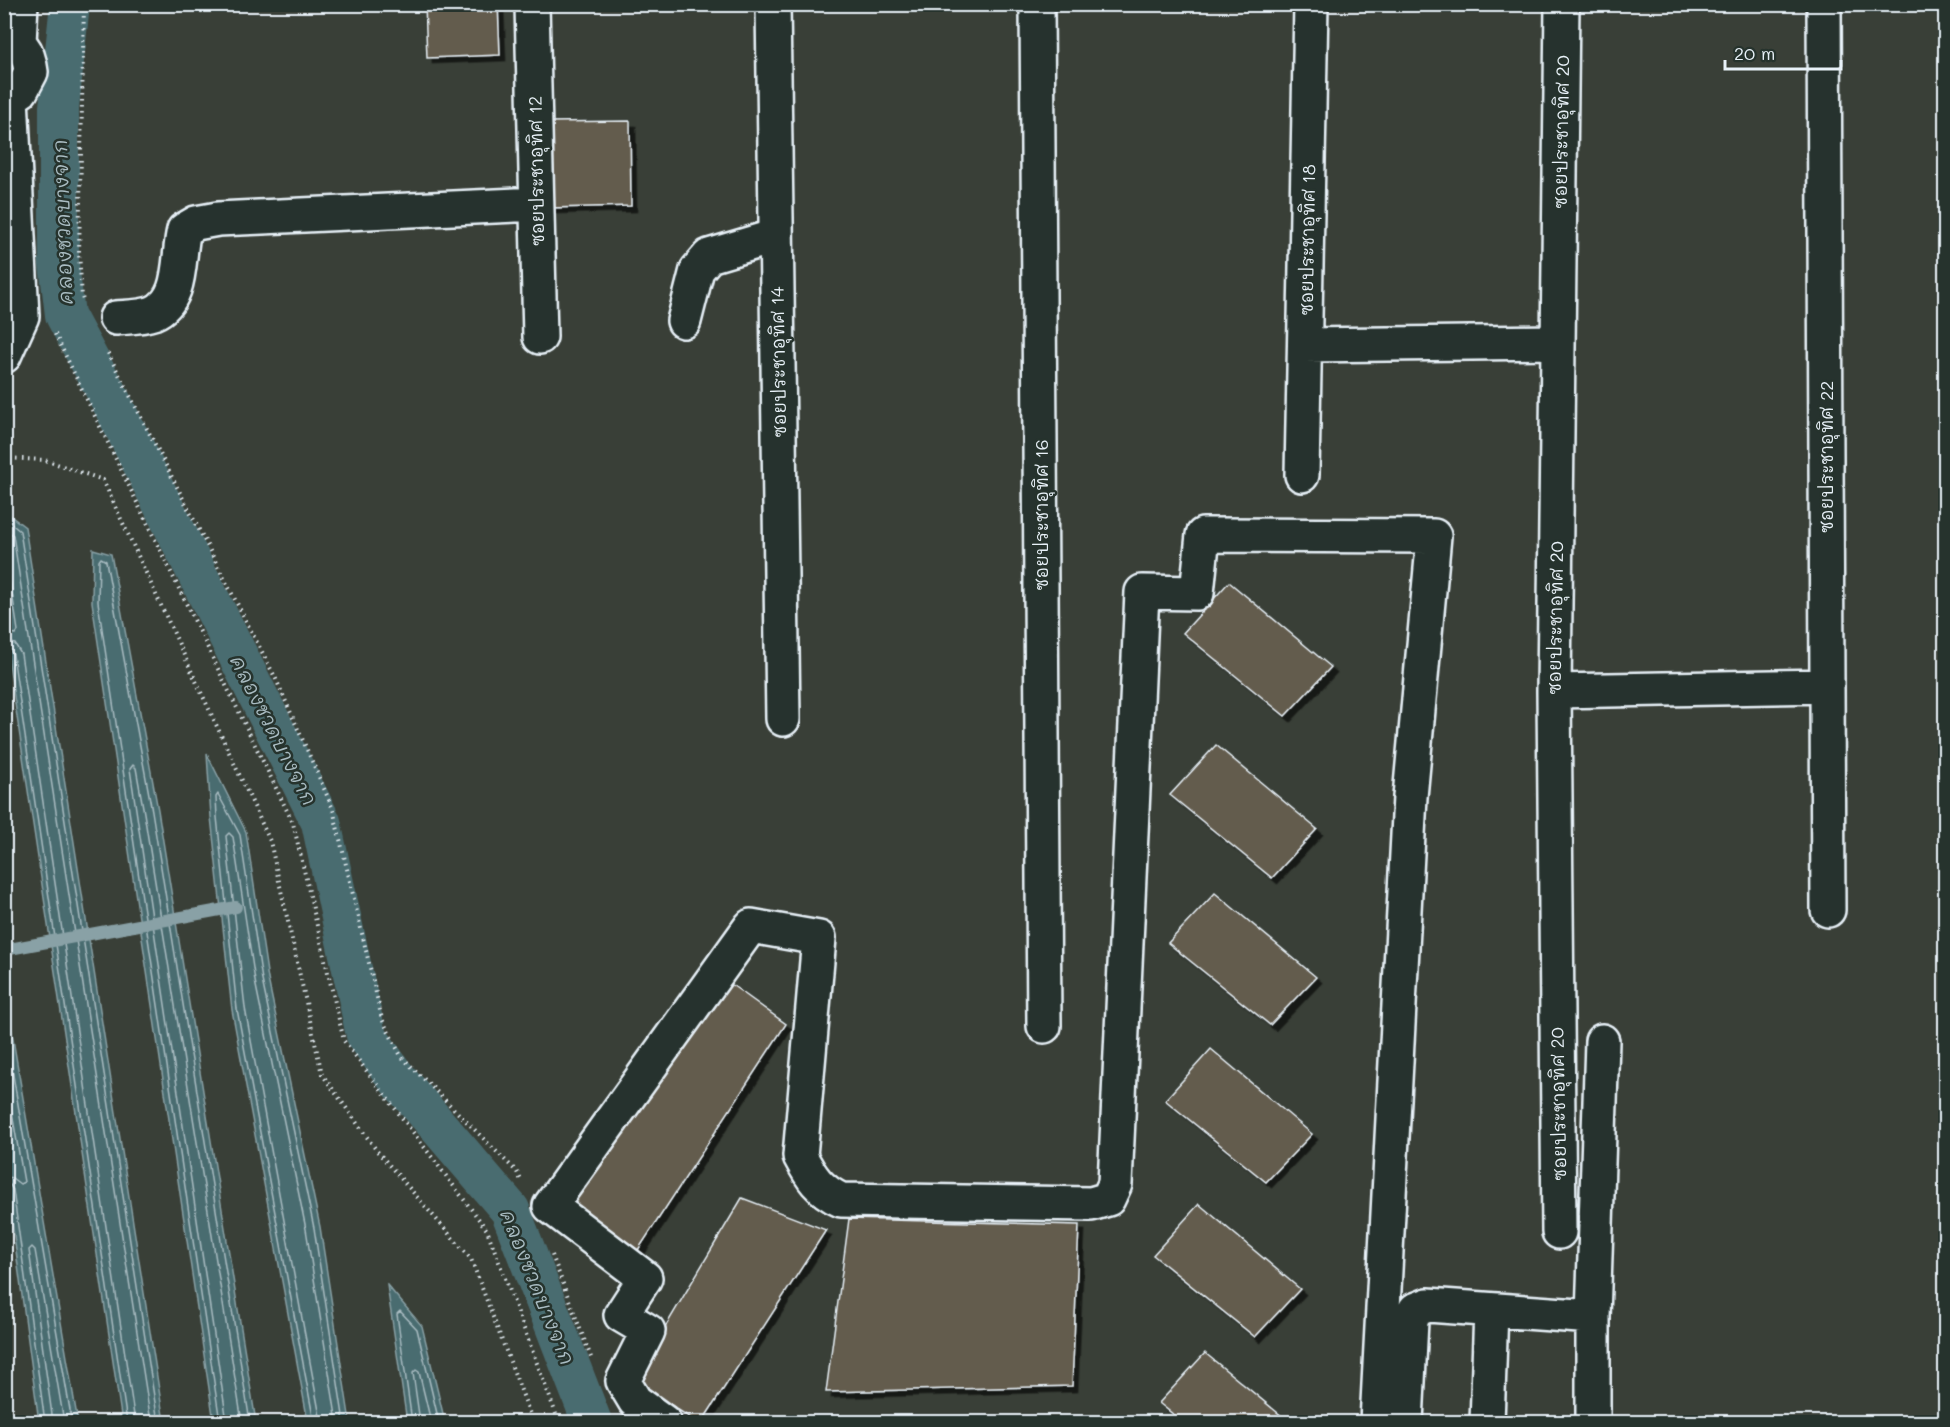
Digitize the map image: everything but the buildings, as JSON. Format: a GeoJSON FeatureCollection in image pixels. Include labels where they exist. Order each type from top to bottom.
{"type":"FeatureCollection","features":[{"type":"Feature","properties":{"kind":"street"},"geometry":{"type":"LineString","coordinates":[[4,356],[22,316],[8,98],[21,91],[31,72],[26,51],[12,39],[21,4]]}},
{"type":"Feature","properties":{"kind":"street","name":"ซอยประชาอุทิศ 12"},"geometry":{"type":"LineString","coordinates":[[532,4],[540,338]]}},
{"type":"Feature","properties":{"kind":"street","name":"ซอยประชาอุทิศ 14"},"geometry":{"type":"LineString","coordinates":[[773,4],[783,719]]}},
{"type":"Feature","properties":{"kind":"street","name":"ซอยประชาอุทิศ 16"},"geometry":{"type":"LineString","coordinates":[[1037,4],[1044,1026]]}},
{"type":"Feature","properties":{"kind":"street","name":"ซอยประชาอุทิศ 18"},"geometry":{"type":"LineString","coordinates":[[1302,475],[1311,4]]}},
{"type":"Feature","properties":{"kind":"street","name":"ซอยประชาอุทิศ 20"},"geometry":{"type":"LineString","coordinates":[[1559,1232],[1554,691],[1562,4]]}},
{"type":"Feature","properties":{"kind":"street","name":"ซอยประชาอุทิศ 22"},"geometry":{"type":"LineString","coordinates":[[1824,4],[1828,910]]}},
{"type":"Feature","properties":{"kind":"street"},"geometry":{"type":"LineString","coordinates":[[102,323],[152,313],[165,305],[175,290],[184,230],[196,223],[218,219],[536,204]]}},
{"type":"Feature","properties":{"kind":"street"},"geometry":{"type":"LineString","coordinates":[[684,321],[697,270],[710,256],[776,236]]}},
{"type":"Feature","properties":{"kind":"street"},"geometry":{"type":"LineString","coordinates":[[1305,345],[1558,342]]}},
{"type":"Feature","properties":{"kind":"street"},"geometry":{"type":"LineString","coordinates":[[664,1422],[635,1401],[623,1381],[648,1330],[621,1316],[645,1278],[550,1206],[751,926],[819,938],[801,1156],[814,1182],[826,1193],[841,1200],[1091,1204],[1108,1199],[1115,1184],[1142,592],[1197,593],[1203,536],[1434,536],[1410,797],[1377,1422]]}},
{"type":"Feature","properties":{"kind":"street"},"geometry":{"type":"LineString","coordinates":[[1554,691],[1827,686]]}},
{"type":"Feature","properties":{"kind":"street"},"geometry":{"type":"LineString","coordinates":[[1593,1422],[1593,1317],[1602,1041]]}},
{"type":"Feature","properties":{"kind":"street"},"geometry":{"type":"LineString","coordinates":[[1407,1422],[1411,1321],[1415,1310],[1428,1305],[1593,1317]]}},
{"type":"Feature","properties":{"kind":"street"},"geometry":{"type":"LineString","coordinates":[[1487,1422],[1491,1310]]}},
{"type":"Feature","properties":{"kind":"path"},"geometry":{"type":"LineString","coordinates":[[84,4],[79,253],[82,297],[102,323],[276,679],[333,809],[382,1019],[401,1056],[517,1172],[525,1188]]}},
{"type":"Feature","properties":{"kind":"path"},"geometry":{"type":"LineString","coordinates":[[50,323],[292,823],[344,1041],[487,1230],[559,1422]]}},
{"type":"Feature","properties":{"kind":"path"},"geometry":{"type":"LineString","coordinates":[[4,458],[45,460],[103,480],[270,841],[322,1074],[377,1151],[471,1259],[533,1422]]}},
{"type":"Feature","properties":{"kind":"path"},"geometry":{"type":"LineString","coordinates":[[549,1250],[595,1368]]}},
{"type":"Feature","properties":{"kind":"water"},"geometry":{"type":"Polygon","coordinates":[[[4,511],[25,527],[164,1422],[122,1422],[5,636],[4,511]]]}},
{"type":"Feature","properties":{"kind":"water"},"geometry":{"type":"Polygon","coordinates":[[[93,549],[111,554],[158,810],[256,1422],[214,1422],[92,602],[93,549]]]}},
{"type":"Feature","properties":{"kind":"water"},"geometry":{"type":"Polygon","coordinates":[[[207,754],[246,832],[268,979],[320,1227],[350,1422],[308,1422],[232,1010],[211,817],[207,754]]]}},
{"type":"Feature","properties":{"kind":"water"},"geometry":{"type":"Polygon","coordinates":[[[4,986],[78,1422],[39,1422],[5,1169],[4,986]]]}},
{"type":"Feature","properties":{"kind":"water"},"geometry":{"type":"Polygon","coordinates":[[[387,1285],[422,1326],[445,1422],[407,1422],[387,1285]]]}},
{"type":"Feature","properties":{"kind":"waterway","name":"คลองชวดบางจาก"},"geometry":{"type":"LineString","coordinates":[[70,4],[59,107],[59,264],[65,315],[110,399],[321,822],[366,1035],[395,1076],[510,1210],[592,1422]]}},
{"type":"Feature","properties":{"kind":"waterway"},"geometry":{"type":"LineString","coordinates":[[4,950],[236,907]]}}]}
